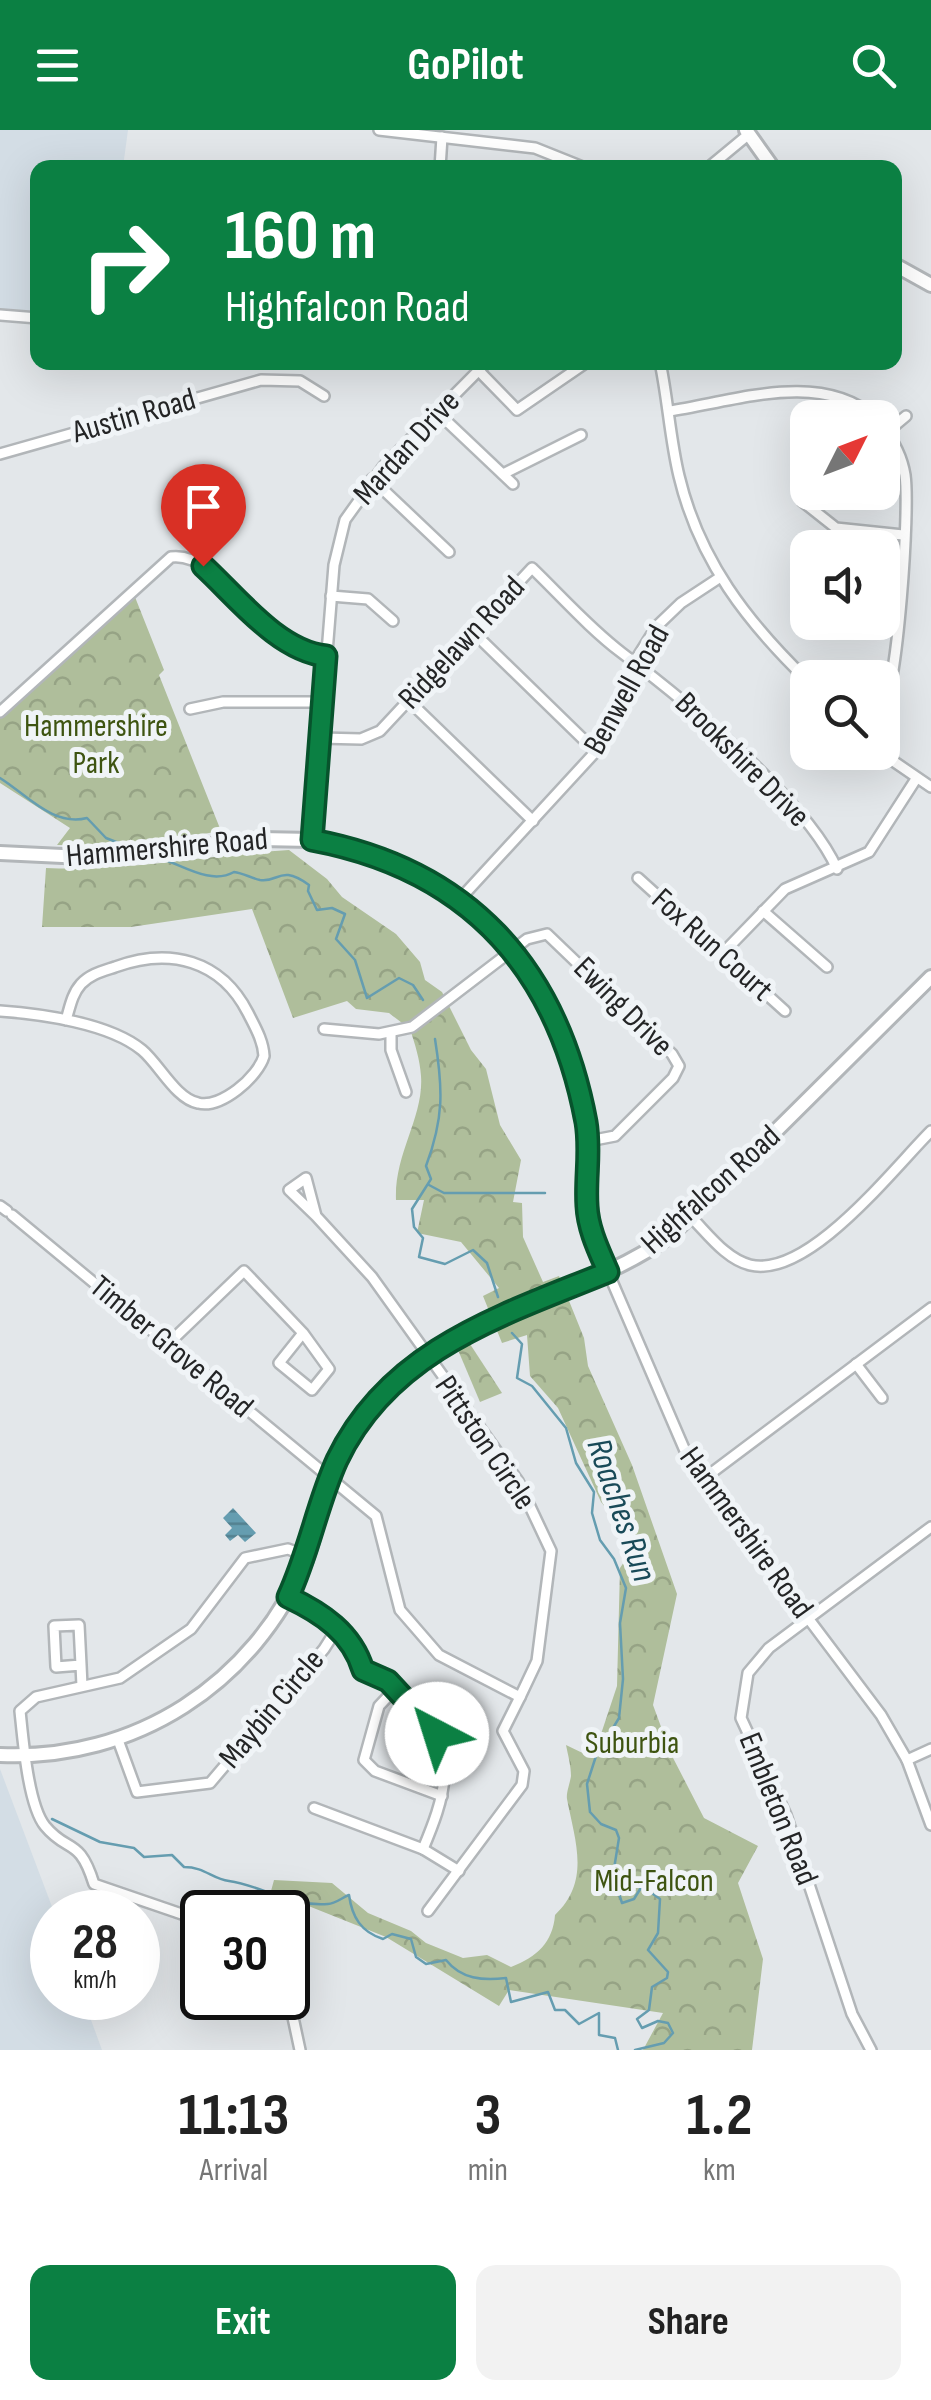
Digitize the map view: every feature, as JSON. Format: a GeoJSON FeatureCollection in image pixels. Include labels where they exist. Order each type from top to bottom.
{"type":"FeatureCollection","features":[{"type":"Feature","properties":{"kind":"street"},"geometry":{"type":"LineString","coordinates":[[379,130],[536,148],[565,160]]}},
{"type":"Feature","properties":{"kind":"street"},"geometry":{"type":"LineString","coordinates":[[717,160],[748,132],[767,160]]}},
{"type":"Feature","properties":{"kind":"street"},"geometry":{"type":"LineString","coordinates":[[441,160],[442,138]]}},
{"type":"Feature","properties":{"kind":"street"},"geometry":{"type":"LineString","coordinates":[[902,268],[931,284]]}},
{"type":"Feature","properties":{"kind":"street"},"geometry":{"type":"LineString","coordinates":[[0,315],[30,317]]}},
{"type":"Feature","properties":{"kind":"street"},"geometry":{"type":"LineString","coordinates":[[479,370],[517,410],[576,370]]}},
{"type":"Feature","properties":{"kind":"street","name":"Mardan Drive"},"geometry":{"type":"LineString","coordinates":[[312,840],[336,548],[345,520],[372,479],[479,370]]}},
{"type":"Feature","properties":{"kind":"street"},"geometry":{"type":"LineString","coordinates":[[661,370],[684,496],[719,578],[744,615],[790,662]]}},
{"type":"Feature","properties":{"kind":"street","name":"Austin Road"},"geometry":{"type":"LineString","coordinates":[[0,454],[261,380],[300,381],[324,396]]}},
{"type":"Feature","properties":{"kind":"street"},"geometry":{"type":"LineString","coordinates":[[668,411],[816,391],[848,400]]}},
{"type":"Feature","properties":{"kind":"street"},"geometry":{"type":"LineString","coordinates":[[438,412],[513,484]]}},
{"type":"Feature","properties":{"kind":"street"},"geometry":{"type":"LineString","coordinates":[[900,420],[906,416]]}},
{"type":"Feature","properties":{"kind":"street"},"geometry":{"type":"LineString","coordinates":[[503,474],[581,435]]}},
{"type":"Feature","properties":{"kind":"street"},"geometry":{"type":"LineString","coordinates":[[897,660],[903,535],[904,471],[900,462]]}},
{"type":"Feature","properties":{"kind":"street"},"geometry":{"type":"LineString","coordinates":[[372,479],[449,552]]}},
{"type":"Feature","properties":{"kind":"street"},"geometry":{"type":"LineString","coordinates":[[813,510],[836,528],[903,535]]}},
{"type":"Feature","properties":{"kind":"street"},"geometry":{"type":"LineString","coordinates":[[0,712],[170,557],[193,559],[286,641],[308,654],[326,656]]}},
{"type":"Feature","properties":{"kind":"street","name":"Ridgelawn Road"},"geometry":{"type":"LineString","coordinates":[[320,738],[371,736],[409,701],[532,568],[635,661]]}},
{"type":"Feature","properties":{"kind":"street","name":"Benwell Road"},"geometry":{"type":"LineString","coordinates":[[460,899],[599,748],[635,661],[668,614],[719,578]]}},
{"type":"Feature","properties":{"kind":"street"},"geometry":{"type":"LineString","coordinates":[[332,596],[368,599],[393,621]]}},
{"type":"Feature","properties":{"kind":"street"},"geometry":{"type":"LineString","coordinates":[[472,631],[583,739],[599,748]]}},
{"type":"Feature","properties":{"kind":"street","name":"Brookshire Drive"},"geometry":{"type":"LineString","coordinates":[[635,661],[751,764],[820,840],[837,869]]}},
{"type":"Feature","properties":{"kind":"street"},"geometry":{"type":"LineString","coordinates":[[409,701],[533,821]]}},
{"type":"Feature","properties":{"kind":"street"},"geometry":{"type":"LineString","coordinates":[[190,710],[222,702],[323,702]]}},
{"type":"Feature","properties":{"kind":"street"},"geometry":{"type":"LineString","coordinates":[[900,767],[931,787]]}},
{"type":"Feature","properties":{"kind":"street"},"geometry":{"type":"LineString","coordinates":[[722,954],[798,881],[861,858],[876,844],[916,779]]}},
{"type":"Feature","properties":{"kind":"street","name":"Hammershire Road"},"geometry":{"type":"LineString","coordinates":[[0,853],[104,858],[260,839],[312,840],[394,862],[460,899],[512,950],[539,989],[561,1038],[589,1141],[587,1208],[608,1272],[674,1430],[702,1480],[881,1715],[907,1760],[931,1825]]}},
{"type":"Feature","properties":{"kind":"street","name":"Fox Run Court"},"geometry":{"type":"LineString","coordinates":[[638,878],[785,1011]]}},
{"type":"Feature","properties":{"kind":"street"},"geometry":{"type":"LineString","coordinates":[[763,911],[827,967]]}},
{"type":"Feature","properties":{"kind":"street","name":"Ewing Drive"},"geometry":{"type":"LineString","coordinates":[[512,950],[534,936],[552,936],[677,1060],[674,1078],[615,1136],[589,1141]]}},
{"type":"Feature","properties":{"kind":"street"},"geometry":{"type":"LineString","coordinates":[[324,1028],[392,1032],[430,1016],[512,950]]}},
{"type":"Feature","properties":{"kind":"street"},"geometry":{"type":"LineString","coordinates":[[0,1012],[66,1020],[140,1048],[186,1097],[202,1104],[219,1100],[247,1081],[264,1056],[260,1038],[236,991],[218,972],[193,964],[142,959],[90,976],[74,994],[66,1020]]}},
{"type":"Feature","properties":{"kind":"street","name":"Highfalcon Road"},"geometry":{"type":"LineString","coordinates":[[0,1755],[68,1752],[118,1740],[171,1716],[220,1681],[254,1646],[288,1597],[307,1556],[329,1479],[350,1436],[374,1402],[426,1354],[464,1332],[608,1272],[652,1249],[691,1216],[931,977]]}},
{"type":"Feature","properties":{"kind":"street"},"geometry":{"type":"LineString","coordinates":[[392,1032],[391,1050],[406,1092]]}},
{"type":"Feature","properties":{"kind":"street"},"geometry":{"type":"LineString","coordinates":[[691,1216],[738,1260],[761,1266],[784,1264],[816,1245],[931,1131]]}},
{"type":"Feature","properties":{"kind":"street","name":"Timber Grove Road"},"geometry":{"type":"LineString","coordinates":[[6,1211],[329,1479]]}},
{"type":"Feature","properties":{"kind":"street","name":"Pittston Circle"},"geometry":{"type":"LineString","coordinates":[[316,1216],[372,1278],[518,1481],[551,1551],[538,1660],[503,1731],[525,1777],[508,1807],[459,1870]]}},
{"type":"Feature","properties":{"kind":"street"},"geometry":{"type":"LineString","coordinates":[[168,1344],[244,1271],[303,1333],[329,1370],[312,1390],[279,1363],[303,1333]]}},
{"type":"Feature","properties":{"kind":"street"},"geometry":{"type":"LineString","coordinates":[[702,1480],[931,1308]]}},
{"type":"Feature","properties":{"kind":"street"},"geometry":{"type":"LineString","coordinates":[[856,1364],[882,1398]]}},
{"type":"Feature","properties":{"kind":"street"},"geometry":{"type":"LineString","coordinates":[[329,1479],[376,1516],[400,1610],[440,1655],[520,1697]]}},
{"type":"Feature","properties":{"kind":"street","name":"Embleton Road"},"geometry":{"type":"LineString","coordinates":[[871,2050],[852,2014],[786,1815],[741,1718],[743,1687],[756,1660],[931,1527]]}},
{"type":"Feature","properties":{"kind":"street"},"geometry":{"type":"LineString","coordinates":[[180,1913],[94,1884],[82,1853],[51,1832],[38,1814],[20,1711],[24,1703],[120,1678],[191,1629],[245,1558],[288,1550],[307,1556]]}},
{"type":"Feature","properties":{"kind":"street"},"geometry":{"type":"LineString","coordinates":[[288,1597],[338,1627],[354,1648],[363,1670],[396,1688],[428,1722],[443,1749],[446,1780],[423,1849]]}},
{"type":"Feature","properties":{"kind":"street"},"geometry":{"type":"LineString","coordinates":[[81,1665],[56,1666],[54,1626],[78,1625],[81,1665],[82,1686]]}},
{"type":"Feature","properties":{"kind":"street","name":"Maybin Circle"},"geometry":{"type":"LineString","coordinates":[[118,1740],[137,1792],[210,1782],[324,1650],[338,1627]]}},
{"type":"Feature","properties":{"kind":"street"},"geometry":{"type":"LineString","coordinates":[[396,1688],[380,1706],[364,1760],[375,1771],[442,1796]]}},
{"type":"Feature","properties":{"kind":"street"},"geometry":{"type":"LineString","coordinates":[[907,1760],[931,1749]]}},
{"type":"Feature","properties":{"kind":"street"},"geometry":{"type":"LineString","coordinates":[[314,1808],[423,1849],[459,1870],[428,1910]]}},
{"type":"Feature","properties":{"kind":"street"},"geometry":{"type":"LineString","coordinates":[[294,2020],[300,2050]]}},
{"type":"Feature","properties":{"kind":"shaded area"},"geometry":{"type":"Polygon","coordinates":[[[0,130],[128,130],[124,160],[30,160],[30,315],[0,313],[0,130]]]}},
{"type":"Feature","properties":{"kind":"shaded area"},"geometry":{"type":"Polygon","coordinates":[[[0,1769],[46,1890],[30,1890],[30,2020],[91,2020],[102,2050],[0,2050],[0,1769]]]}},
{"type":"Feature","properties":{"kind":"green space","name":"Hammershire Park"},"geometry":{"type":"Polygon","coordinates":[[[133,592],[164,670],[159,675],[221,831],[137,845],[57,845],[70,828],[0,783],[0,716],[133,592]]]}},
{"type":"Feature","properties":{"kind":"green space"},"geometry":{"type":"Polygon","coordinates":[[[289,850],[327,879],[342,897],[396,934],[420,962],[425,980],[442,992],[471,1050],[486,1069],[500,1125],[521,1160],[513,1202],[522,1203],[523,1237],[543,1282],[559,1276],[584,1338],[588,1366],[632,1465],[677,1594],[653,1705],[671,1754],[704,1818],[758,1846],[738,1883],[763,1959],[752,2050],[643,2050],[663,2013],[509,1990],[499,2006],[386,1937],[310,1907],[310,1890],[271,1890],[274,1880],[332,1883],[368,1913],[463,1958],[487,1955],[511,1967],[536,1953],[547,1941],[555,1915],[566,1902],[577,1874],[567,1799],[571,1776],[566,1745],[593,1758],[617,1686],[620,1568],[636,1544],[601,1502],[558,1408],[530,1376],[527,1335],[502,1343],[483,1296],[499,1288],[461,1242],[417,1233],[424,1200],[396,1200],[399,1167],[421,1091],[420,1064],[410,1029],[389,1013],[356,1009],[347,1001],[293,1018],[252,909],[131,927],[42,927],[46,868],[137,865],[289,850]]]}},
{"type":"Feature","properties":{"kind":"green space"},"geometry":{"type":"Polygon","coordinates":[[[470,1344],[502,1393],[480,1402],[458,1350],[470,1344]]]}},
{"type":"Feature","properties":{"kind":"water"},"geometry":{"type":"Polygon","coordinates":[[[233,1508],[256,1533],[245,1542],[238,1535],[230,1541],[225,1535],[232,1528],[223,1518],[233,1508]]]}},
{"type":"Feature","properties":{"kind":"waterway","name":"Roaches Run"},"geometry":{"type":"LineString","coordinates":[[0,778],[51,814],[75,820],[87,818],[106,838],[134,849]]}},
{"type":"Feature","properties":{"kind":"waterway","name":"Roaches Run"},"geometry":{"type":"LineString","coordinates":[[160,858],[207,875],[234,872],[260,880],[286,875],[299,879],[309,885],[317,910],[332,908],[345,914],[336,939],[355,960],[367,998],[399,978],[413,985],[423,1000]]}},
{"type":"Feature","properties":{"kind":"waterway","name":"Roaches Run"},"geometry":{"type":"LineString","coordinates":[[435,1039],[440,1103],[426,1166],[431,1179],[412,1209],[414,1227],[423,1238],[419,1257],[445,1264],[473,1250],[487,1263],[498,1297]]}},
{"type":"Feature","properties":{"kind":"waterway"},"geometry":{"type":"LineString","coordinates":[[429,1185],[444,1193],[545,1193]]}},
{"type":"Feature","properties":{"kind":"waterway","name":"Roaches Run"},"geometry":{"type":"LineString","coordinates":[[512,1333],[522,1344],[517,1378],[532,1386],[566,1428],[576,1463],[594,1492],[592,1513],[600,1540],[614,1559],[626,1588],[620,1623],[623,1679],[619,1718],[596,1756],[587,1784],[590,1812],[601,1824],[616,1830],[619,1838],[613,1875],[622,1903],[634,1899],[642,1886],[660,1899],[658,1933],[648,1950],[668,1972],[667,1978],[652,1987],[649,2010],[637,2019],[642,2028],[658,2021],[668,2023],[673,2033],[664,2043],[635,2050]]}},
{"type":"Feature","properties":{"kind":"waterway"},"geometry":{"type":"LineString","coordinates":[[52,1819],[100,1842],[134,1848],[144,1857],[172,1855],[184,1867],[288,1899],[328,1904],[349,1895],[352,1910],[363,1928],[383,1939],[392,1934],[411,1939],[416,1957],[426,1964],[446,1960],[473,1977],[506,1978],[511,2002],[548,1992],[555,2010],[565,2010],[579,2024],[599,2013],[599,2035],[615,2038],[618,2050]]}},
{"type":"Feature","properties":{"kind":"route"},"geometry":{"type":"LineString","coordinates":[[203,566],[286,641],[308,654],[326,656],[312,840],[374,854],[423,875],[460,899],[493,928],[527,970],[551,1014],[586,1122],[589,1222],[608,1272],[464,1332],[426,1354],[390,1384],[361,1419],[339,1456],[307,1556],[288,1597],[338,1627],[354,1648],[363,1670],[388,1681],[437,1734]]}},
{"type":"Feature","properties":{"kind":"park label","name":"Suburbia"},"geometry":{"type":"Point","coordinates":[632,1743]}},
{"type":"Feature","properties":{"kind":"park label","name":"Mid-Falcon"},"geometry":{"type":"Point","coordinates":[654,1881]}}]}
